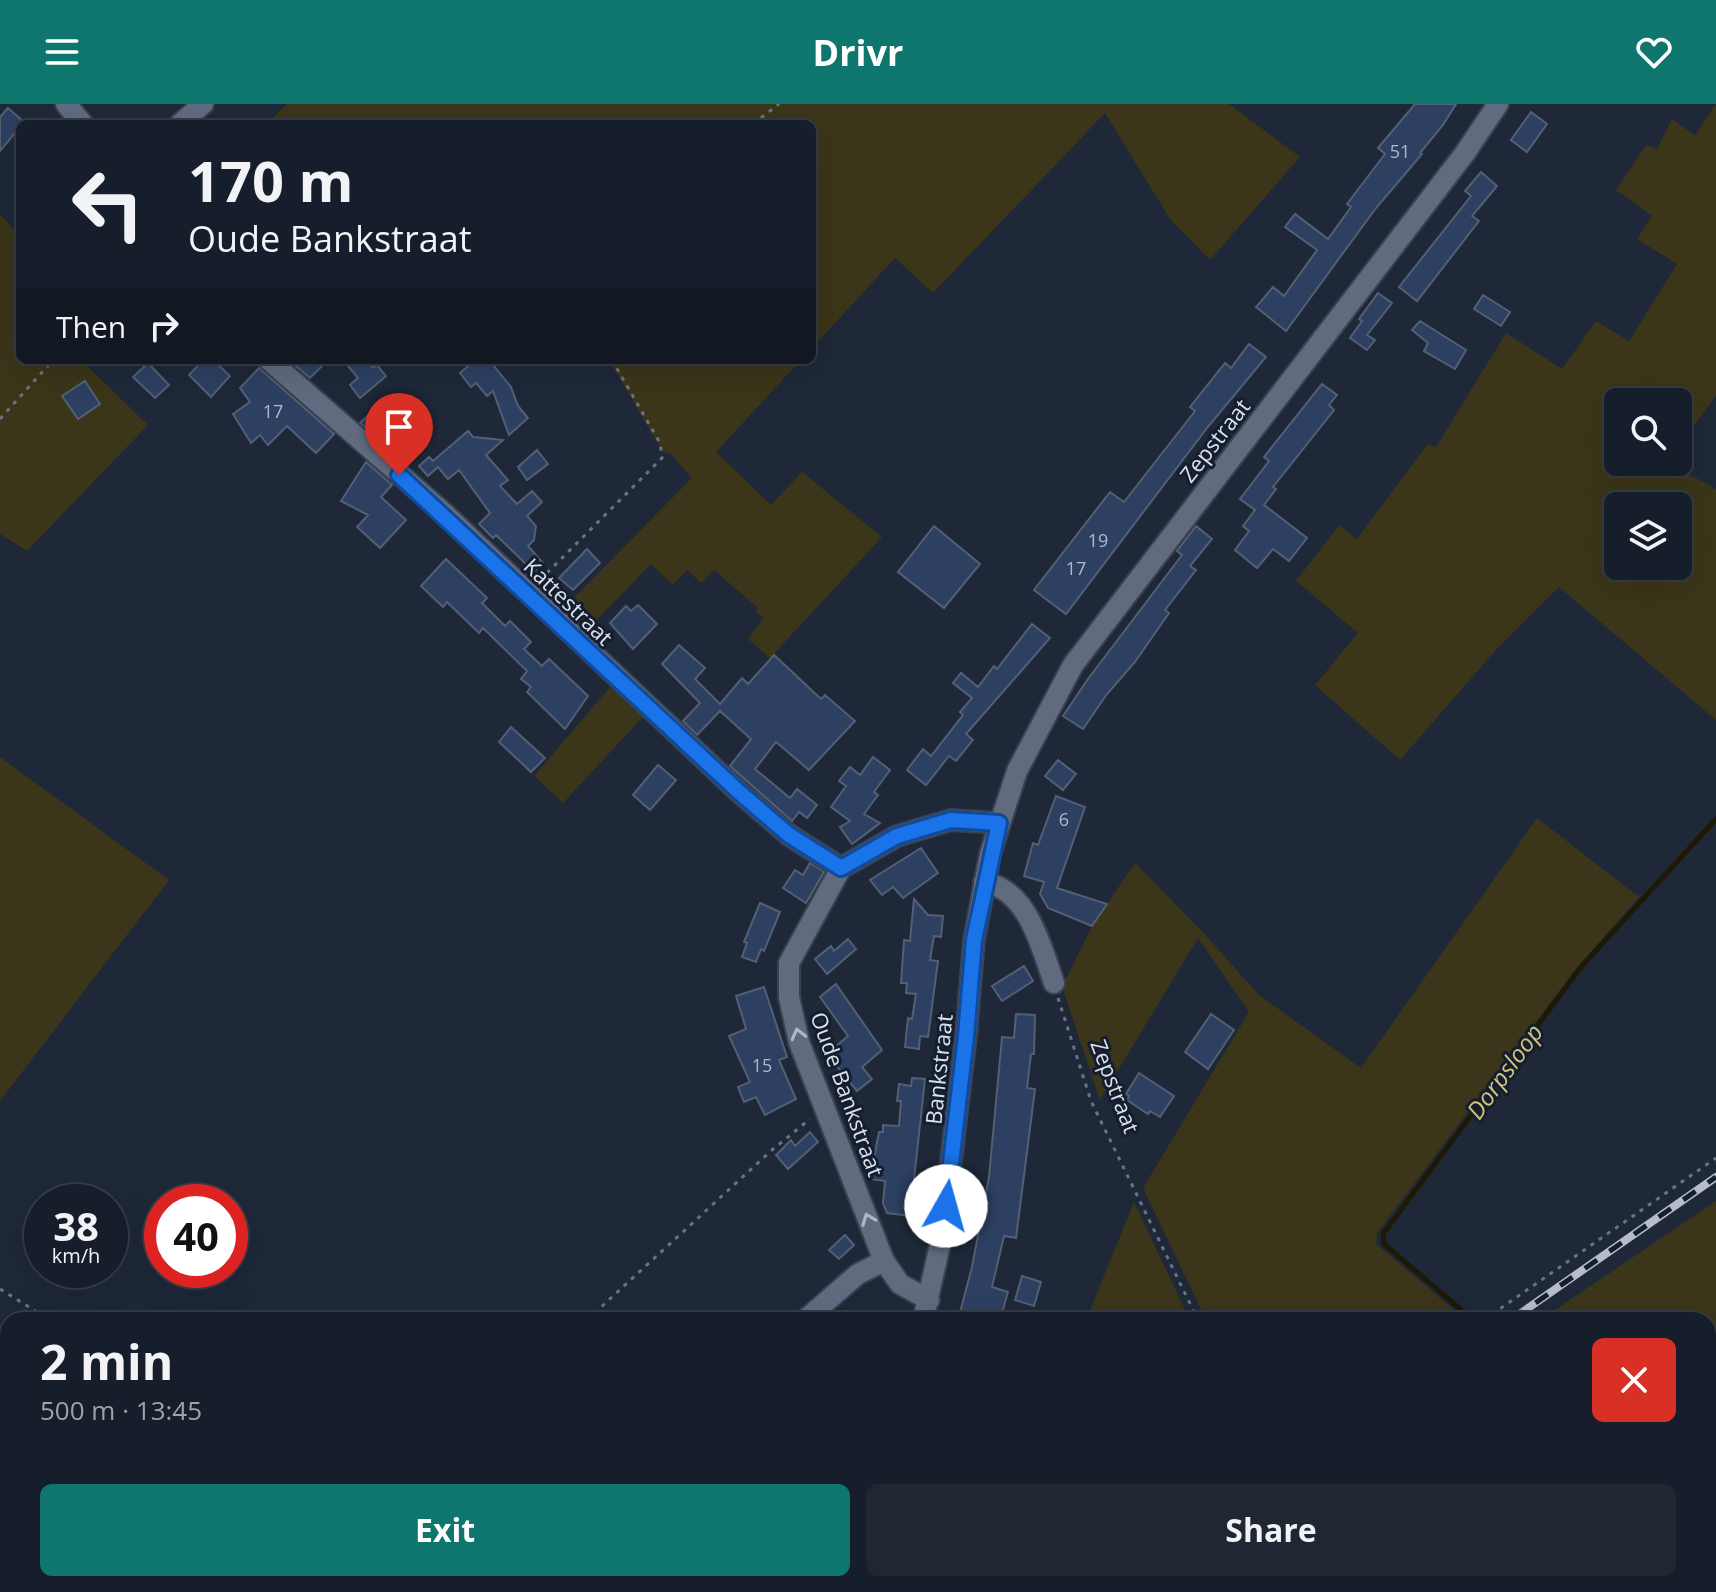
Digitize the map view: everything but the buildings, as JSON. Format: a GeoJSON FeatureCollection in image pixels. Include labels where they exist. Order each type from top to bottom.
{"type":"FeatureCollection","features":[{"type":"Feature","properties":{"kind":"street"},"geometry":{"type":"LineString","coordinates":[[66,104],[80,120]]}},
{"type":"Feature","properties":{"kind":"street"},"geometry":{"type":"LineString","coordinates":[[185,120],[203,104]]}},
{"type":"Feature","properties":{"kind":"street","name":"Zepstraat"},"geometry":{"type":"LineString","coordinates":[[999,823],[1017,771],[1073,665],[1465,153],[1498,104]]}},
{"type":"Feature","properties":{"kind":"street","name":"Kattestraat"},"geometry":{"type":"LineString","coordinates":[[274,364],[444,513],[526,594],[789,835],[841,868]]}},
{"type":"Feature","properties":{"kind":"street"},"geometry":{"type":"LineString","coordinates":[[841,868],[897,836],[951,820],[999,823]]}},
{"type":"Feature","properties":{"kind":"street","name":"Bankstraat"},"geometry":{"type":"LineString","coordinates":[[925,1312],[942,1236],[974,940],[999,823]]}},
{"type":"Feature","properties":{"kind":"street","name":"Oude Bankstraat"},"geometry":{"type":"LineString","coordinates":[[841,868],[789,963],[789,997],[799,1042],[884,1261],[900,1284],[929,1300]]}},
{"type":"Feature","properties":{"kind":"street"},"geometry":{"type":"LineString","coordinates":[[984,882],[999,885],[1026,914],[1054,983]]}},
{"type":"Feature","properties":{"kind":"street"},"geometry":{"type":"LineString","coordinates":[[814,1312],[858,1274],[884,1261]]}},
{"type":"Feature","properties":{"kind":"path"},"geometry":{"type":"LineString","coordinates":[[758,120],[779,104]]}},
{"type":"Feature","properties":{"kind":"path"},"geometry":{"type":"LineString","coordinates":[[0,419],[49,364]]}},
{"type":"Feature","properties":{"kind":"path"},"geometry":{"type":"LineString","coordinates":[[526,594],[662,458],[660,443],[614,364]]}},
{"type":"Feature","properties":{"kind":"path","name":"Zepstraat"},"geometry":{"type":"LineString","coordinates":[[1054,983],[1091,1101],[1194,1312]]}},
{"type":"Feature","properties":{"kind":"path"},"geometry":{"type":"LineString","coordinates":[[596,1312],[772,1150],[826,1107]]}},
{"type":"Feature","properties":{"kind":"path"},"geometry":{"type":"LineString","coordinates":[[1495,1312],[1716,1158]]}},
{"type":"Feature","properties":{"kind":"path"},"geometry":{"type":"LineString","coordinates":[[0,1289],[37,1312]]}},
{"type":"Feature","properties":{"kind":"shaded area"},"geometry":{"type":"Polygon","coordinates":[[[287,104],[1229,104],[1300,157],[1210,260],[1170,219],[1105,113],[933,293],[895,258],[816,344],[816,120],[270,120],[287,104]]]}},
{"type":"Feature","properties":{"kind":"shaded area"},"geometry":{"type":"Polygon","coordinates":[[[1716,104],[1716,396],[1692,429],[1692,388],[1604,388],[1604,476],[1692,476],[1716,489],[1716,720],[1559,587],[1495,651],[1400,760],[1315,685],[1358,633],[1296,581],[1339,525],[1357,539],[1428,444],[1436,447],[1506,333],[1562,369],[1596,321],[1629,341],[1677,264],[1637,239],[1652,216],[1616,190],[1646,145],[1657,149],[1672,119],[1695,135],[1716,104]]]}},
{"type":"Feature","properties":{"kind":"shaded area"},"geometry":{"type":"Polygon","coordinates":[[[0,215],[16,231],[16,364],[85,364],[148,425],[27,551],[0,534],[0,215]]]}},
{"type":"Feature","properties":{"kind":"shaded area"},"geometry":{"type":"Polygon","coordinates":[[[611,364],[797,364],[716,452],[771,505],[802,472],[882,537],[770,658],[748,639],[763,618],[755,612],[758,608],[714,570],[701,583],[687,570],[673,585],[651,564],[582,635],[558,614],[692,478],[670,453],[663,452],[611,364]]]}},
{"type":"Feature","properties":{"kind":"shaded area"},"geometry":{"type":"Polygon","coordinates":[[[610,687],[644,716],[563,803],[534,776],[610,687]]]}},
{"type":"Feature","properties":{"kind":"shaded area"},"geometry":{"type":"Polygon","coordinates":[[[0,757],[169,880],[0,1101],[0,757]]]}},
{"type":"Feature","properties":{"kind":"shaded area"},"geometry":{"type":"Polygon","coordinates":[[[1537,818],[1639,897],[1574,971],[1377,1233],[1376,1244],[1457,1312],[1202,1312],[1143,1188],[1249,1012],[1198,938],[1100,1100],[1062,987],[1092,926],[1135,863],[1259,995],[1361,1068],[1537,818]]]}},
{"type":"Feature","properties":{"kind":"shaded area"},"geometry":{"type":"Polygon","coordinates":[[[1716,1201],[1716,1312],[1552,1312],[1716,1201]]]}},
{"type":"Feature","properties":{"kind":"shaded area"},"geometry":{"type":"Polygon","coordinates":[[[1134,1202],[1186,1312],[1089,1312],[1134,1202]]]}},
{"type":"Feature","properties":{"kind":"waterway","name":"Dorpsloop"},"geometry":{"type":"LineString","coordinates":[[1464,1312],[1384,1244],[1383,1234],[1581,967],[1716,819]]}},
{"type":"Feature","properties":{"kind":"railway"},"geometry":{"type":"LineString","coordinates":[[1522,1312],[1716,1177]]}},
{"type":"Feature","properties":{"kind":"route"},"geometry":{"type":"LineString","coordinates":[[399,475],[444,513],[739,792],[789,835],[841,868],[897,836],[951,820],[999,823],[974,940],[946,1206]]}}]}
